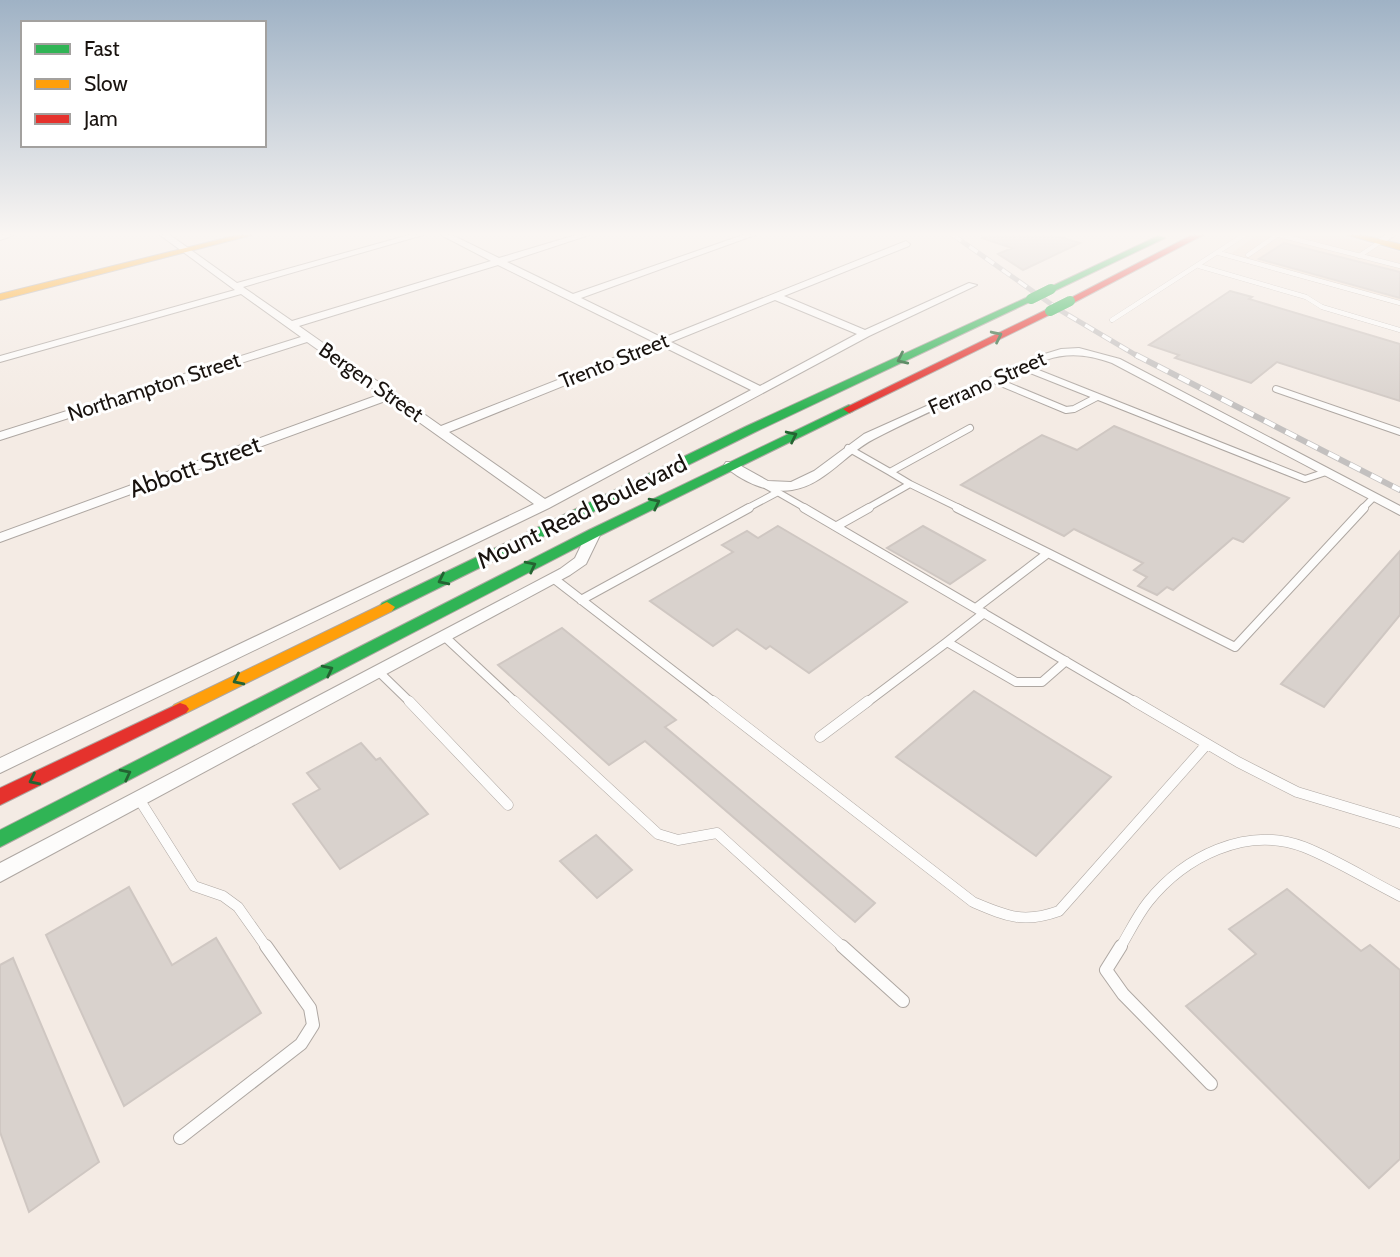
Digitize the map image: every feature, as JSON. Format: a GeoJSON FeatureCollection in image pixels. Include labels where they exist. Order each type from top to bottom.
{"type":"FeatureCollection","features":[{"type":"Feature","properties":{"kind":"main road","name":"Mount Read Boulevard"},"geometry":{"type":"LineString","coordinates":[[0,797],[751,429],[1042,294]]}},
{"type":"Feature","properties":{"kind":"main road","name":"Mount Read Boulevard"},"geometry":{"type":"LineString","coordinates":[[0,839],[594,533],[1084,294]]}},
{"type":"Feature","properties":{"kind":"main road"},"geometry":{"type":"LineString","coordinates":[[658,475],[730,465],[730,452],[751,429]]}},
{"type":"Feature","properties":{"kind":"street"},"geometry":{"type":"LineString","coordinates":[[0,359],[220,294]]}},
{"type":"Feature","properties":{"kind":"street","name":"Bergen Street"},"geometry":{"type":"LineString","coordinates":[[247,294],[544,505]]}},
{"type":"Feature","properties":{"kind":"street"},"geometry":{"type":"LineString","coordinates":[[291,325],[394,294]]}},
{"type":"Feature","properties":{"kind":"street"},"geometry":{"type":"LineString","coordinates":[[563,294],[760,390]]}},
{"type":"Feature","properties":{"kind":"street"},"geometry":{"type":"LineString","coordinates":[[572,298],[584,294]]}},
{"type":"Feature","properties":{"kind":"street","name":"Trento Street"},"geometry":{"type":"LineString","coordinates":[[440,431],[785,294]]}},
{"type":"Feature","properties":{"kind":"street","name":"Mount Read Boulevard"},"geometry":{"type":"LineString","coordinates":[[0,766],[544,505],[865,334],[953,294]]}},
{"type":"Feature","properties":{"kind":"street"},"geometry":{"type":"LineString","coordinates":[[777,297],[865,334]]}},
{"type":"Feature","properties":{"kind":"street","name":"Northampton Street"},"geometry":{"type":"LineString","coordinates":[[0,436],[308,338]]}},
{"type":"Feature","properties":{"kind":"street","name":"Ferrano Street"},"geometry":{"type":"LineString","coordinates":[[730,465],[765,484],[785,488],[804,484],[848,448],[1023,367],[1066,351],[1099,354],[1400,511]]}},
{"type":"Feature","properties":{"kind":"street","name":"Abbott Street"},"geometry":{"type":"LineString","coordinates":[[0,538],[390,395]]}},
{"type":"Feature","properties":{"kind":"street","name":"Mount Read Boulevard"},"geometry":{"type":"LineString","coordinates":[[0,873],[554,578],[581,561],[594,533]]}},
{"type":"Feature","properties":{"kind":"lane"},"geometry":{"type":"LineString","coordinates":[[1112,320],[1154,294]]}},
{"type":"Feature","properties":{"kind":"lane"},"geometry":{"type":"LineString","coordinates":[[1294,294],[1322,307],[1400,330]]}},
{"type":"Feature","properties":{"kind":"lane"},"geometry":{"type":"LineString","coordinates":[[1366,294],[1400,303]]}},
{"type":"Feature","properties":{"kind":"lane"},"geometry":{"type":"LineString","coordinates":[[1023,367],[1305,479],[1326,472]]}},
{"type":"Feature","properties":{"kind":"lane"},"geometry":{"type":"LineString","coordinates":[[994,380],[1066,410],[1074,409],[1097,397]]}},
{"type":"Feature","properties":{"kind":"lane"},"geometry":{"type":"LineString","coordinates":[[1276,389],[1400,432]]}},
{"type":"Feature","properties":{"kind":"lane"},"geometry":{"type":"LineString","coordinates":[[890,472],[970,428]]}},
{"type":"Feature","properties":{"kind":"lane"},"geometry":{"type":"LineString","coordinates":[[848,448],[910,484],[1235,648],[1374,498]]}},
{"type":"Feature","properties":{"kind":"lane"},"geometry":{"type":"LineString","coordinates":[[765,484],[1207,744],[1297,792],[1400,823]]}},
{"type":"Feature","properties":{"kind":"lane"},"geometry":{"type":"LineString","coordinates":[[836,526],[910,484]]}},
{"type":"Feature","properties":{"kind":"lane"},"geometry":{"type":"LineString","coordinates":[[581,600],[778,492]]}},
{"type":"Feature","properties":{"kind":"lane"},"geometry":{"type":"LineString","coordinates":[[820,737],[947,642],[1048,554]]}},
{"type":"Feature","properties":{"kind":"lane"},"geometry":{"type":"LineString","coordinates":[[554,578],[973,902],[1010,917],[1037,920],[1059,911],[1207,744]]}},
{"type":"Feature","properties":{"kind":"lane"},"geometry":{"type":"LineString","coordinates":[[444,636],[658,834],[678,840],[717,834],[903,1002]]}},
{"type":"Feature","properties":{"kind":"lane"},"geometry":{"type":"LineString","coordinates":[[947,642],[1016,682],[1042,682],[1066,662]]}},
{"type":"Feature","properties":{"kind":"lane"},"geometry":{"type":"LineString","coordinates":[[378,671],[433,724],[508,806]]}},
{"type":"Feature","properties":{"kind":"lane"},"geometry":{"type":"LineString","coordinates":[[139,799],[194,886],[223,896],[238,907],[310,1008],[313,1025],[301,1044],[180,1138]]}},
{"type":"Feature","properties":{"kind":"lane"},"geometry":{"type":"LineString","coordinates":[[1211,1084],[1123,994],[1106,970],[1148,902],[1188,862],[1242,841],[1273,840],[1303,847],[1400,896]]}},
{"type":"Feature","properties":{"kind":"shaded area"},"geometry":{"type":"Polygon","coordinates":[[[1356,294],[1400,294],[1400,306],[1356,294]]]}},
{"type":"Feature","properties":{"kind":"building"},"geometry":{"type":"Polygon","coordinates":[[[1226,294],[1240,294],[1252,297],[1249,299],[1400,344],[1400,401],[1277,362],[1251,383],[1175,358],[1179,355],[1149,345],[1226,294]]]}},
{"type":"Feature","properties":{"kind":"building"},"geometry":{"type":"Polygon","coordinates":[[[1384,294],[1400,294],[1400,298],[1384,294]]]}},
{"type":"Feature","properties":{"kind":"building"},"geometry":{"type":"Polygon","coordinates":[[[1114,426],[1289,498],[1243,542],[1233,538],[1173,590],[1167,587],[1157,595],[1138,586],[1147,577],[1134,570],[1143,563],[1074,529],[1064,536],[961,485],[1042,435],[1077,450],[1114,426]]]}},
{"type":"Feature","properties":{"kind":"building"},"geometry":{"type":"Polygon","coordinates":[[[778,526],[907,602],[809,673],[770,646],[766,649],[737,629],[713,646],[650,601],[733,552],[722,545],[747,531],[758,538],[778,526]]]}},
{"type":"Feature","properties":{"kind":"building"},"geometry":{"type":"Polygon","coordinates":[[[923,526],[985,560],[950,584],[887,548],[923,526]]]}},
{"type":"Feature","properties":{"kind":"building"},"geometry":{"type":"Polygon","coordinates":[[[1400,551],[1400,615],[1324,707],[1281,684],[1400,551]]]}},
{"type":"Feature","properties":{"kind":"building"},"geometry":{"type":"Polygon","coordinates":[[[562,628],[676,720],[665,727],[875,903],[855,922],[645,741],[609,765],[498,665],[562,628]]]}},
{"type":"Feature","properties":{"kind":"building"},"geometry":{"type":"Polygon","coordinates":[[[974,691],[1111,777],[1036,856],[896,757],[974,691]]]}},
{"type":"Feature","properties":{"kind":"building"},"geometry":{"type":"Polygon","coordinates":[[[361,743],[376,760],[380,758],[428,814],[340,869],[293,804],[320,789],[307,773],[361,743]]]}},
{"type":"Feature","properties":{"kind":"building"},"geometry":{"type":"Polygon","coordinates":[[[596,835],[632,870],[597,898],[560,861],[596,835]]]}},
{"type":"Feature","properties":{"kind":"building"},"geometry":{"type":"Polygon","coordinates":[[[129,887],[172,965],[216,938],[261,1013],[124,1106],[46,935],[129,887]]]}},
{"type":"Feature","properties":{"kind":"building"},"geometry":{"type":"Polygon","coordinates":[[[1287,889],[1361,951],[1370,945],[1400,970],[1400,1159],[1369,1188],[1186,1006],[1256,954],[1229,929],[1287,889]]]}},
{"type":"Feature","properties":{"kind":"building"},"geometry":{"type":"Polygon","coordinates":[[[13,958],[99,1162],[29,1212],[0,1132],[0,965],[13,958]]]}},
{"type":"Feature","properties":{"kind":"railway"},"geometry":{"type":"LineString","coordinates":[[1036,294],[1139,357]]}},
{"type":"Feature","properties":{"kind":"railway"},"geometry":{"type":"LineString","coordinates":[[1136,355],[1400,490]]}},
{"type":"Feature","properties":{"kind":"traffic: fast"},"geometry":{"type":"LineString","coordinates":[[1031,299],[1042,294]]}},
{"type":"Feature","properties":{"kind":"traffic: fast"},"geometry":{"type":"LineString","coordinates":[[387,607],[751,429],[1031,299]]}},
{"type":"Feature","properties":{"kind":"traffic: fast"},"geometry":{"type":"LineString","coordinates":[[1050,311],[1070,301]]}},
{"type":"Feature","properties":{"kind":"traffic: fast"},"geometry":{"type":"LineString","coordinates":[[0,839],[594,533],[849,409]]}},
{"type":"Feature","properties":{"kind":"traffic: slow"},"geometry":{"type":"LineString","coordinates":[[0,297],[13,294]]}},
{"type":"Feature","properties":{"kind":"traffic: slow"},"geometry":{"type":"LineString","coordinates":[[180,709],[387,607]]}},
{"type":"Feature","properties":{"kind":"traffic: jam"},"geometry":{"type":"LineString","coordinates":[[1070,301],[1084,294]]}},
{"type":"Feature","properties":{"kind":"traffic: jam"},"geometry":{"type":"LineString","coordinates":[[849,409],[1050,311]]}},
{"type":"Feature","properties":{"kind":"traffic: jam"},"geometry":{"type":"LineString","coordinates":[[0,797],[180,709]]}}]}
